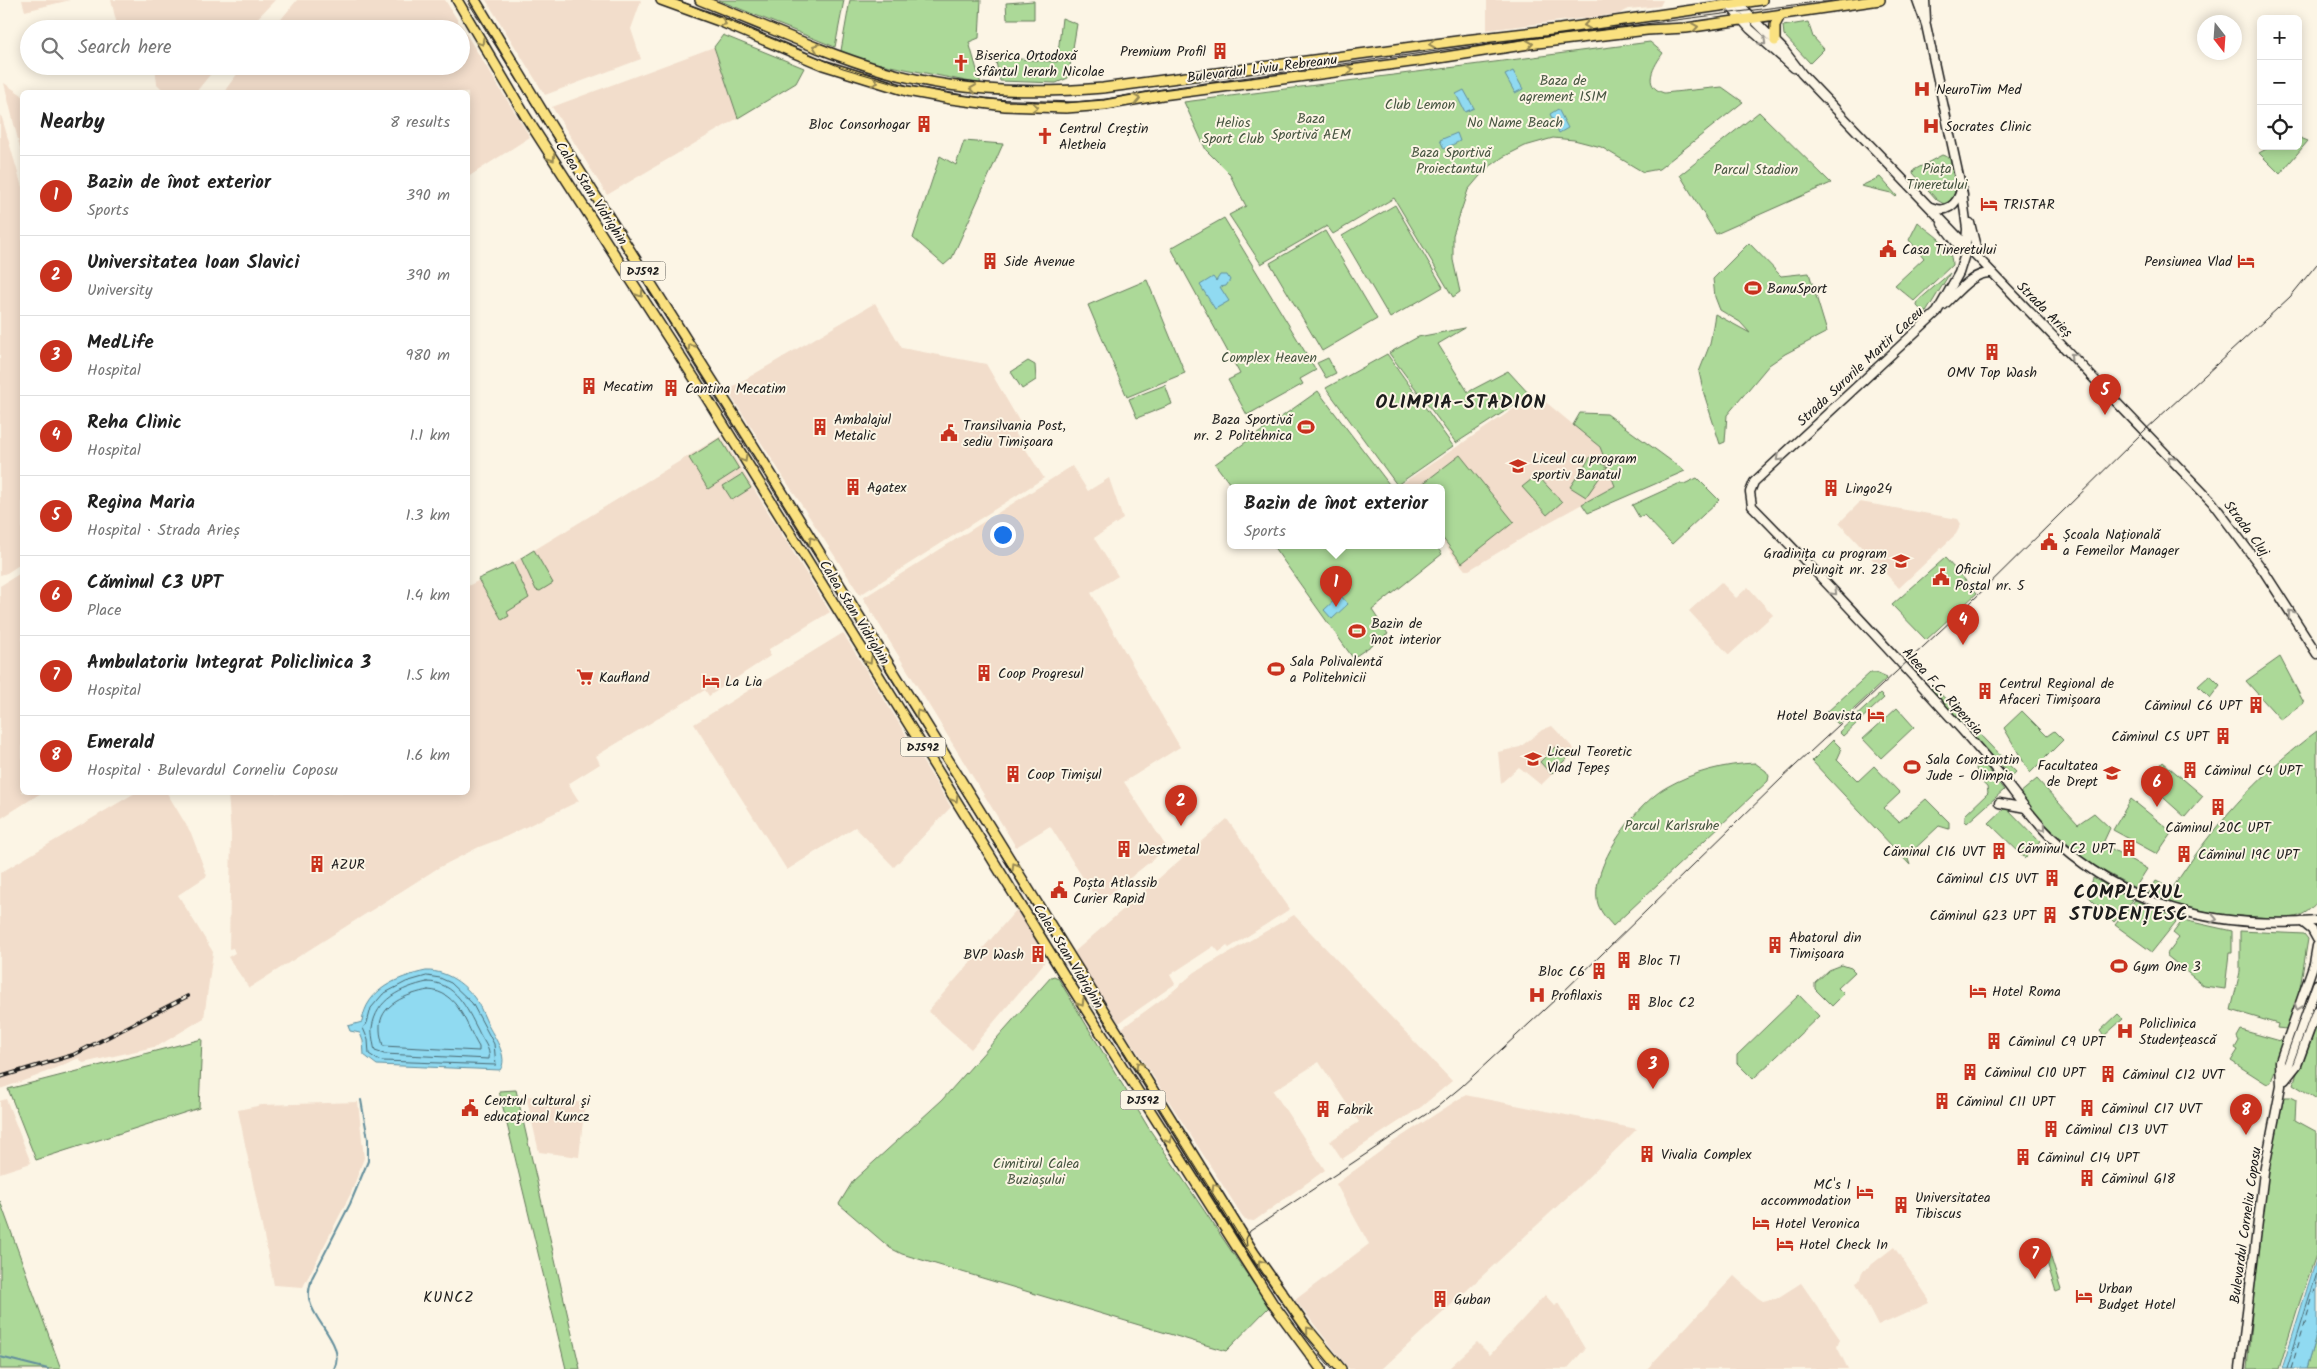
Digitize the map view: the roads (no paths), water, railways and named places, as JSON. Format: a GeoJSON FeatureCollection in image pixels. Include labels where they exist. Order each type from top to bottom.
{"type":"FeatureCollection","features":[{"type":"Feature","properties":{"kind":"main road","name":"Calea Stan Vidrighin"},"geometry":{"type":"LineString","coordinates":[[456,0],[468,20]]}},
{"type":"Feature","properties":{"kind":"main road","name":"Calea Stan Vidrighin"},"geometry":{"type":"LineString","coordinates":[[475,0],[552,127],[748,436],[1254,1253],[1288,1302],[1341,1369]]}},
{"type":"Feature","properties":{"kind":"main road","name":"Bulevardul Liviu Rebreanu"},"geometry":{"type":"LineString","coordinates":[[661,0],[719,21],[823,65],[907,91],[1005,106],[1066,108],[1105,105],[1162,95],[1426,60],[1529,44],[1742,20],[1880,0]]}},
{"type":"Feature","properties":{"kind":"main road","name":"Bulevardul Liviu Rebreanu"},"geometry":{"type":"LineString","coordinates":[[700,0],[800,42],[885,72],[935,83],[1000,91],[1103,88],[1560,29],[1762,0]]}},
{"type":"Feature","properties":{"kind":"main road"},"geometry":{"type":"LineString","coordinates":[[1917,0],[1926,25],[1979,260]]}},
{"type":"Feature","properties":{"kind":"main road"},"geometry":{"type":"LineString","coordinates":[[1925,0],[1926,25]]}},
{"type":"Feature","properties":{"kind":"main road","name":"Strada Arieș"},"geometry":{"type":"LineString","coordinates":[[1734,4],[1742,20],[1777,54],[1802,74]]}},
{"type":"Feature","properties":{"kind":"main road","name":"Strada Arieș"},"geometry":{"type":"LineString","coordinates":[[1734,4],[1753,18],[1802,74],[1966,244],[1979,260],[2043,323],[2142,430]]}},
{"type":"Feature","properties":{"kind":"main road"},"geometry":{"type":"LineString","coordinates":[[1775,41],[1776,25],[1781,14]]}},
{"type":"Feature","properties":{"kind":"main road","name":"Calea Stan Vidrighin"},"geometry":{"type":"LineString","coordinates":[[470,23],[526,116],[705,395],[1064,976],[1273,1304],[1321,1369]]}},
{"type":"Feature","properties":{"kind":"main road"},"geometry":{"type":"LineString","coordinates":[[1929,206],[1942,210],[1951,207],[1957,201],[1962,190]]}},
{"type":"Feature","properties":{"kind":"main road","name":"Strada Surorile Martir Caceu"},"geometry":{"type":"LineString","coordinates":[[1754,482],[1937,312],[1959,273],[1965,254],[1967,230],[1962,190]]}},
{"type":"Feature","properties":{"kind":"main road","name":"Strada Arieș"},"geometry":{"type":"LineString","coordinates":[[1929,206],[1965,254]]}},
{"type":"Feature","properties":{"kind":"main road"},"geometry":{"type":"LineString","coordinates":[[1937,312],[1973,278],[1986,272],[1992,273]]}},
{"type":"Feature","properties":{"kind":"main road","name":"Strada Cluj"},"geometry":{"type":"LineString","coordinates":[[2142,430],[2212,502],[2263,570],[2317,654]]}},
{"type":"Feature","properties":{"kind":"main road","name":"Aleea F.C. Ripensia"},"geometry":{"type":"LineString","coordinates":[[1754,482],[1750,492],[1752,506],[1962,730],[2048,834],[2089,869],[2138,896],[2186,912],[2219,920],[2255,924],[2317,922]]}},
{"type":"Feature","properties":{"kind":"main road"},"geometry":{"type":"LineString","coordinates":[[1998,803],[2027,809]]}},
{"type":"Feature","properties":{"kind":"main road"},"geometry":{"type":"LineString","coordinates":[[2302,922],[2312,930],[2317,940]]}},
{"type":"Feature","properties":{"kind":"main road","name":"Bulevardul Corneliu Coposu"},"geometry":{"type":"LineString","coordinates":[[2240,1369],[2264,1172],[2281,1086],[2280,1061],[2314,963],[2317,946]]}},
{"type":"Feature","properties":{"kind":"main road"},"geometry":{"type":"LineString","coordinates":[[2281,1086],[2317,984]]}},
{"type":"Feature","properties":{"kind":"main road","name":"Bulevardul Corneliu Coposu"},"geometry":{"type":"LineString","coordinates":[[2281,1086],[2297,1065],[2317,1010]]}},
{"type":"Feature","properties":{"kind":"water"},"geometry":{"type":"Polygon","coordinates":[[[1513,71],[1523,89],[1515,93],[1505,75],[1513,71]]]}},
{"type":"Feature","properties":{"kind":"water"},"geometry":{"type":"Polygon","coordinates":[[[1464,90],[1474,108],[1465,112],[1456,94],[1464,90]]]}},
{"type":"Feature","properties":{"kind":"water"},"geometry":{"type":"Polygon","coordinates":[[[1558,109],[1568,128],[1559,133],[1550,114],[1558,109]]]}},
{"type":"Feature","properties":{"kind":"water"},"geometry":{"type":"Polygon","coordinates":[[[1457,133],[1460,141],[1444,149],[1440,140],[1457,133]]]}},
{"type":"Feature","properties":{"kind":"water"},"geometry":{"type":"Polygon","coordinates":[[[1220,275],[1227,275],[1230,280],[1226,286],[1220,287],[1229,301],[1215,309],[1200,285],[1213,277],[1216,281],[1220,275]]]}},
{"type":"Feature","properties":{"kind":"water"},"geometry":{"type":"Polygon","coordinates":[[[1340,595],[1348,604],[1332,619],[1324,610],[1340,595]]]}},
{"type":"Feature","properties":{"kind":"water"},"geometry":{"type":"Polygon","coordinates":[[[426,971],[451,977],[472,994],[500,1048],[503,1060],[500,1070],[377,1065],[364,1055],[363,1041],[360,1033],[350,1031],[348,1026],[362,1022],[370,1001],[385,986],[394,981],[426,971]]]}},
{"type":"Feature","properties":{"kind":"water"},"geometry":{"type":"Polygon","coordinates":[[[2317,1257],[2317,1332],[2306,1369],[2282,1369],[2317,1257]]]}},
{"type":"Feature","properties":{"kind":"waterway"},"geometry":{"type":"LineString","coordinates":[[334,1369],[337,1360],[336,1352],[333,1343],[313,1310],[309,1293],[312,1278],[350,1204],[368,1161],[368,1139],[361,1100]]}},
{"type":"Feature","properties":{"kind":"waterway"},"geometry":{"type":"LineString","coordinates":[[0,1357],[48,1369]]}},
{"type":"Feature","properties":{"kind":"tram line"},"geometry":{"type":"LineString","coordinates":[[467,0],[1255,1261],[1305,1336],[1332,1369]]}},
{"type":"Feature","properties":{"kind":"tram line"},"geometry":{"type":"LineString","coordinates":[[678,0],[843,68],[897,84],[988,99],[1074,102],[1466,47],[1832,0]]}},
{"type":"Feature","properties":{"kind":"tram line"},"geometry":{"type":"LineString","coordinates":[[1247,1246],[1246,1239],[1250,1231],[1437,1107],[1461,1087],[1558,997],[1781,779],[1967,606],[2144,431],[2290,297],[2317,264]]}},
{"type":"Feature","properties":{"kind":"railway"},"geometry":{"type":"LineString","coordinates":[[0,1077],[73,1055],[188,996]]}},
{"type":"Feature","properties":{"kind":"place","name":"Premium Profil"},"geometry":{"type":"Point","coordinates":[1220,51]}},
{"type":"Feature","properties":{"kind":"place","name":"Biserica Ortodoxă Sfântul Ierarh Nicolae"},"geometry":{"type":"Point","coordinates":[961,63]}},
{"type":"Feature","properties":{"kind":"place","name":"NeuroTim Med"},"geometry":{"type":"Point","coordinates":[1922,89]}},
{"type":"Feature","properties":{"kind":"place","name":"Bloc Consorhogar"},"geometry":{"type":"Point","coordinates":[924,124]}},
{"type":"Feature","properties":{"kind":"place","name":"Socrates Clinic"},"geometry":{"type":"Point","coordinates":[1931,126]}},
{"type":"Feature","properties":{"kind":"place","name":"Centrul Creștin Aletheia"},"geometry":{"type":"Point","coordinates":[1045,136]}},
{"type":"Feature","properties":{"kind":"place","name":"TRISTAR"},"geometry":{"type":"Point","coordinates":[1989,204]}},
{"type":"Feature","properties":{"kind":"place","name":"Casa Tineretului"},"geometry":{"type":"Point","coordinates":[1888,249]}},
{"type":"Feature","properties":{"kind":"place","name":"Side Avenue"},"geometry":{"type":"Point","coordinates":[990,261]}},
{"type":"Feature","properties":{"kind":"place","name":"Pensiunea Vlad"},"geometry":{"type":"Point","coordinates":[2246,261]}},
{"type":"Feature","properties":{"kind":"place","name":"BanuSport"},"geometry":{"type":"Point","coordinates":[1753,288]}},
{"type":"Feature","properties":{"kind":"place","name":"OMV Top Wash"},"geometry":{"type":"Point","coordinates":[1992,352]}},
{"type":"Feature","properties":{"kind":"place","name":"Mecatim"},"geometry":{"type":"Point","coordinates":[589,386]}},
{"type":"Feature","properties":{"kind":"place","name":"Cantina Mecatim"},"geometry":{"type":"Point","coordinates":[671,388]}},
{"type":"Feature","properties":{"kind":"place","name":"Regina Maria"},"geometry":{"type":"Point","coordinates":[2105,415]}},
{"type":"Feature","properties":{"kind":"place","name":"Ambalajul Metalic"},"geometry":{"type":"Point","coordinates":[820,427]}},
{"type":"Feature","properties":{"kind":"place","name":"Baza Sportivă nr. 2 Politehnica"},"geometry":{"type":"Point","coordinates":[1306,427]}},
{"type":"Feature","properties":{"kind":"place","name":"Transilvania Post, sediu Timișoara"},"geometry":{"type":"Point","coordinates":[949,433]}},
{"type":"Feature","properties":{"kind":"place","name":"Liceul cu program sportiv Banatul"},"geometry":{"type":"Point","coordinates":[1518,466]}},
{"type":"Feature","properties":{"kind":"place","name":"Agatex"},"geometry":{"type":"Point","coordinates":[853,487]}},
{"type":"Feature","properties":{"kind":"place","name":"Lingo24"},"geometry":{"type":"Point","coordinates":[1831,488]}},
{"type":"Feature","properties":{"kind":"place","name":"Școala Națională a Femeilor Manager"},"geometry":{"type":"Point","coordinates":[2049,542]}},
{"type":"Feature","properties":{"kind":"place","name":"Gradinița cu program prelungit nr. 28"},"geometry":{"type":"Point","coordinates":[1901,561]}},
{"type":"Feature","properties":{"kind":"place","name":"Oficiul Poștal nr. 5"},"geometry":{"type":"Point","coordinates":[1941,577]}},
{"type":"Feature","properties":{"kind":"place","name":"Bazin de înot exterior"},"geometry":{"type":"Point","coordinates":[1336,607]}},
{"type":"Feature","properties":{"kind":"place","name":"Bazin de înot interior"},"geometry":{"type":"Point","coordinates":[1357,631]}},
{"type":"Feature","properties":{"kind":"place","name":"Reha Clinic"},"geometry":{"type":"Point","coordinates":[1963,645]}},
{"type":"Feature","properties":{"kind":"place","name":"Sala Polivalentă a Politehnicii"},"geometry":{"type":"Point","coordinates":[1276,669]}},
{"type":"Feature","properties":{"kind":"place","name":"Coop Progresul"},"geometry":{"type":"Point","coordinates":[984,673]}},
{"type":"Feature","properties":{"kind":"place","name":"Kaufland"},"geometry":{"type":"Point","coordinates":[585,677]}},
{"type":"Feature","properties":{"kind":"place","name":"La Lia"},"geometry":{"type":"Point","coordinates":[711,681]}},
{"type":"Feature","properties":{"kind":"place","name":"Centrul Regional de Afaceri Timișoara"},"geometry":{"type":"Point","coordinates":[1985,691]}},
{"type":"Feature","properties":{"kind":"place","name":"Căminul C6 UPT"},"geometry":{"type":"Point","coordinates":[2256,705]}},
{"type":"Feature","properties":{"kind":"place","name":"Hotel Boavista"},"geometry":{"type":"Point","coordinates":[1876,715]}},
{"type":"Feature","properties":{"kind":"place","name":"Căminul C5 UPT"},"geometry":{"type":"Point","coordinates":[2223,736]}},
{"type":"Feature","properties":{"kind":"place","name":"Liceul Teoretic Vlad Țepeș"},"geometry":{"type":"Point","coordinates":[1533,759]}},
{"type":"Feature","properties":{"kind":"place","name":"Sala Constantin Jude - Olimpia"},"geometry":{"type":"Point","coordinates":[1912,767]}},
{"type":"Feature","properties":{"kind":"place","name":"Căminul C4 UPT"},"geometry":{"type":"Point","coordinates":[2190,770]}},
{"type":"Feature","properties":{"kind":"place","name":"Facultatea de Drept"},"geometry":{"type":"Point","coordinates":[2112,773]}},
{"type":"Feature","properties":{"kind":"place","name":"Coop Timișul"},"geometry":{"type":"Point","coordinates":[1013,774]}},
{"type":"Feature","properties":{"kind":"place","name":"Căminul C3 UPT"},"geometry":{"type":"Point","coordinates":[2157,807]}},
{"type":"Feature","properties":{"kind":"place","name":"Căminul 20C UPT"},"geometry":{"type":"Point","coordinates":[2218,807]}},
{"type":"Feature","properties":{"kind":"place","name":"Universitatea Ioan Slavici"},"geometry":{"type":"Point","coordinates":[1181,826]}},
{"type":"Feature","properties":{"kind":"place","name":"Căminul C2 UPT"},"geometry":{"type":"Point","coordinates":[2129,848]}},
{"type":"Feature","properties":{"kind":"place","name":"Westmetal"},"geometry":{"type":"Point","coordinates":[1124,849]}},
{"type":"Feature","properties":{"kind":"place","name":"Căminul C16 UVT"},"geometry":{"type":"Point","coordinates":[1999,851]}},
{"type":"Feature","properties":{"kind":"place","name":"Căminul 19C UPT"},"geometry":{"type":"Point","coordinates":[2184,854]}},
{"type":"Feature","properties":{"kind":"place","name":"AZUR"},"geometry":{"type":"Point","coordinates":[317,864]}},
{"type":"Feature","properties":{"kind":"place","name":"Căminul C15 UVT"},"geometry":{"type":"Point","coordinates":[2052,878]}},
{"type":"Feature","properties":{"kind":"place","name":"Poșta Atlassib Curier Rapid"},"geometry":{"type":"Point","coordinates":[1059,890]}},
{"type":"Feature","properties":{"kind":"place","name":"Căminul G23 UPT"},"geometry":{"type":"Point","coordinates":[2050,915]}},
{"type":"Feature","properties":{"kind":"place","name":"Abatorul din Timișoara"},"geometry":{"type":"Point","coordinates":[1775,945]}},
{"type":"Feature","properties":{"kind":"place","name":"BVP Wash"},"geometry":{"type":"Point","coordinates":[1038,954]}},
{"type":"Feature","properties":{"kind":"place","name":"Bloc T1"},"geometry":{"type":"Point","coordinates":[1624,960]}},
{"type":"Feature","properties":{"kind":"place","name":"Gym One 3"},"geometry":{"type":"Point","coordinates":[2119,966]}},
{"type":"Feature","properties":{"kind":"place","name":"Bloc C6"},"geometry":{"type":"Point","coordinates":[1599,971]}},
{"type":"Feature","properties":{"kind":"place","name":"Hotel Roma"},"geometry":{"type":"Point","coordinates":[1978,991]}},
{"type":"Feature","properties":{"kind":"place","name":"Profilaxis"},"geometry":{"type":"Point","coordinates":[1537,995]}},
{"type":"Feature","properties":{"kind":"place","name":"Bloc C2"},"geometry":{"type":"Point","coordinates":[1634,1002]}},
{"type":"Feature","properties":{"kind":"place","name":"Policlinica Studențească"},"geometry":{"type":"Point","coordinates":[2125,1031]}},
{"type":"Feature","properties":{"kind":"place","name":"Căminul C9 UPT"},"geometry":{"type":"Point","coordinates":[1994,1041]}},
{"type":"Feature","properties":{"kind":"place","name":"Căminul C10 UPT"},"geometry":{"type":"Point","coordinates":[1970,1072]}},
{"type":"Feature","properties":{"kind":"place","name":"Căminul C12 UVT"},"geometry":{"type":"Point","coordinates":[2108,1074]}},
{"type":"Feature","properties":{"kind":"place","name":"MedLife"},"geometry":{"type":"Point","coordinates":[1653,1089]}},
{"type":"Feature","properties":{"kind":"place","name":"Căminul C11 UPT"},"geometry":{"type":"Point","coordinates":[1942,1101]}},
{"type":"Feature","properties":{"kind":"place","name":"Centrul cultural şi educaţional Kuncz"},"geometry":{"type":"Point","coordinates":[470,1108]}},
{"type":"Feature","properties":{"kind":"place","name":"Căminul C17 UVT"},"geometry":{"type":"Point","coordinates":[2087,1108]}},
{"type":"Feature","properties":{"kind":"place","name":"Fabrik"},"geometry":{"type":"Point","coordinates":[1323,1109]}},
{"type":"Feature","properties":{"kind":"place","name":"Căminul C13 UVT"},"geometry":{"type":"Point","coordinates":[2051,1129]}},
{"type":"Feature","properties":{"kind":"place","name":"Emerald"},"geometry":{"type":"Point","coordinates":[2246,1135]}},
{"type":"Feature","properties":{"kind":"place","name":"Vivalia Complex"},"geometry":{"type":"Point","coordinates":[1647,1154]}},
{"type":"Feature","properties":{"kind":"place","name":"Căminul C14 UPT"},"geometry":{"type":"Point","coordinates":[2023,1157]}},
{"type":"Feature","properties":{"kind":"place","name":"Căminul G18"},"geometry":{"type":"Point","coordinates":[2087,1178]}},
{"type":"Feature","properties":{"kind":"place","name":"MC's 1 accommodation"},"geometry":{"type":"Point","coordinates":[1865,1192]}},
{"type":"Feature","properties":{"kind":"place","name":"Universitatea Tibiscus"},"geometry":{"type":"Point","coordinates":[1901,1205]}},
{"type":"Feature","properties":{"kind":"place","name":"Hotel Veronica"},"geometry":{"type":"Point","coordinates":[1761,1223]}},
{"type":"Feature","properties":{"kind":"place","name":"Hotel Check In"},"geometry":{"type":"Point","coordinates":[1785,1244]}},
{"type":"Feature","properties":{"kind":"place","name":"Ambulatoriu Integrat Policlinica 3"},"geometry":{"type":"Point","coordinates":[2035,1279]}},
{"type":"Feature","properties":{"kind":"place","name":"Urban Budget Hotel"},"geometry":{"type":"Point","coordinates":[2084,1296]}},
{"type":"Feature","properties":{"kind":"place","name":"Guban"},"geometry":{"type":"Point","coordinates":[1440,1299]}},
{"type":"Feature","properties":{"kind":"district","name":"OLIMPIA-STADION"},"geometry":{"type":"Point","coordinates":[1461,401]}},
{"type":"Feature","properties":{"kind":"district","name":"COMPLEXUL STUDENȚESC"},"geometry":{"type":"Point","coordinates":[2129,902]}},
{"type":"Feature","properties":{"kind":"district","name":"KUNCZ"},"geometry":{"type":"Point","coordinates":[449,1297]}},
{"type":"Feature","properties":{"kind":"park label","name":"Baza de agrement ISIM"},"geometry":{"type":"Point","coordinates":[1563,88]}},
{"type":"Feature","properties":{"kind":"park label","name":"Club Lemon"},"geometry":{"type":"Point","coordinates":[1420,104]}},
{"type":"Feature","properties":{"kind":"park label","name":"No Name Beach"},"geometry":{"type":"Point","coordinates":[1515,122]}},
{"type":"Feature","properties":{"kind":"park label","name":"Baza Sportivă AEM"},"geometry":{"type":"Point","coordinates":[1311,126]}},
{"type":"Feature","properties":{"kind":"park label","name":"Helios Sport Club"},"geometry":{"type":"Point","coordinates":[1233,130]}},
{"type":"Feature","properties":{"kind":"park label","name":"Baza Sportivă Proiectantul"},"geometry":{"type":"Point","coordinates":[1451,160]}},
{"type":"Feature","properties":{"kind":"park label","name":"Parcul Stadion"},"geometry":{"type":"Point","coordinates":[1756,169]}},
{"type":"Feature","properties":{"kind":"park label","name":"Piața Tineretului"},"geometry":{"type":"Point","coordinates":[1937,176]}},
{"type":"Feature","properties":{"kind":"park label","name":"Complex Heaven"},"geometry":{"type":"Point","coordinates":[1269,357]}},
{"type":"Feature","properties":{"kind":"park label","name":"Parcul Karlsruhe"},"geometry":{"type":"Point","coordinates":[1672,825]}},
{"type":"Feature","properties":{"kind":"park label","name":"Cimitirul Calea Buziașului"},"geometry":{"type":"Point","coordinates":[1036,1172]}}]}
